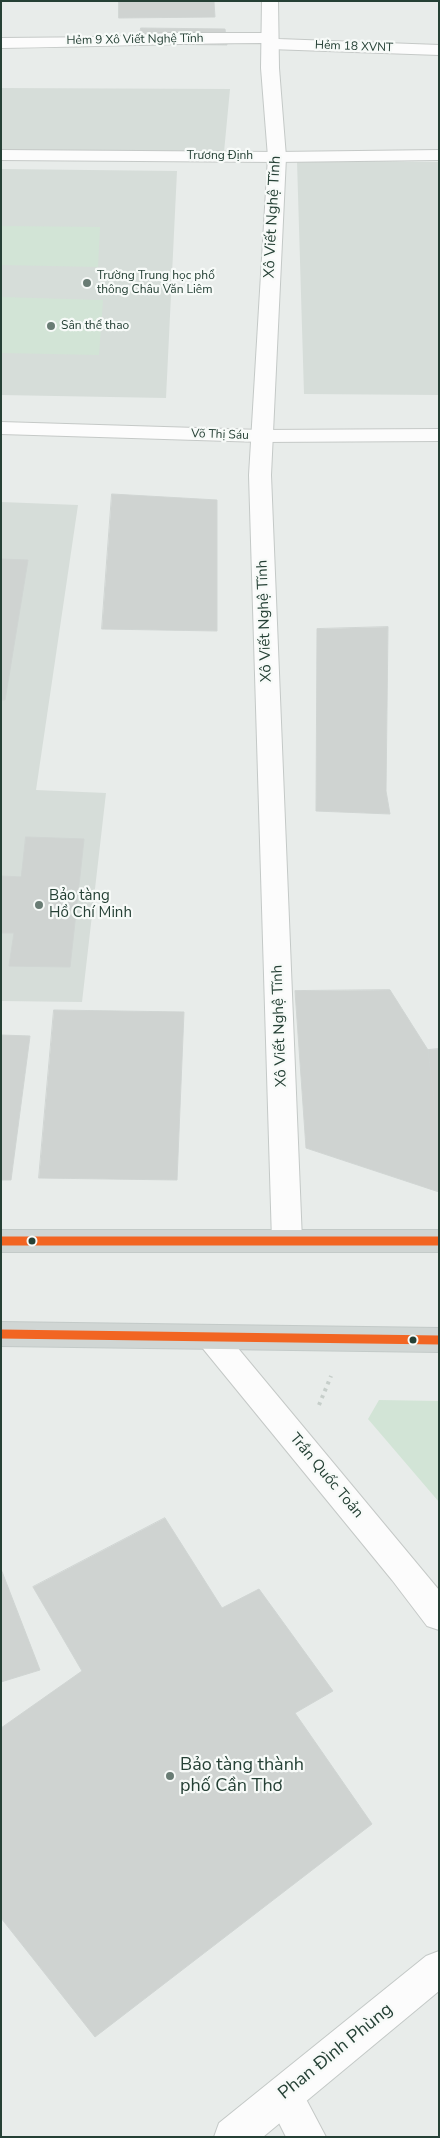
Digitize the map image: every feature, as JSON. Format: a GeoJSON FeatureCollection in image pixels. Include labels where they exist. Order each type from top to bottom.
{"type":"FeatureCollection","features":[{"type":"Feature","properties":{"kind":"main road"},"geometry":{"type":"LineString","coordinates":[[1,1241],[439,1242]]}},
{"type":"Feature","properties":{"kind":"main road"},"geometry":{"type":"LineString","coordinates":[[1,1334],[439,1340]]}},
{"type":"Feature","properties":{"kind":"street","name":"Xô Viết Nghệ Tĩnh"},"geometry":{"type":"LineString","coordinates":[[270,1],[270,68],[278,156],[260,475],[287,1241]]}},
{"type":"Feature","properties":{"kind":"street","name":"Hẻm 9 Xô Viết Nghệ Tĩnh"},"geometry":{"type":"LineString","coordinates":[[1,43],[112,42],[167,38],[270,41]]}},
{"type":"Feature","properties":{"kind":"street","name":"Hẻm 18 XVNT"},"geometry":{"type":"LineString","coordinates":[[270,41],[439,50]]}},
{"type":"Feature","properties":{"kind":"street","name":"Trương Định"},"geometry":{"type":"LineString","coordinates":[[1,155],[439,155]]}},
{"type":"Feature","properties":{"kind":"street","name":"Võ Thị Sáu"},"geometry":{"type":"LineString","coordinates":[[1,428],[262,436],[439,435]]}},
{"type":"Feature","properties":{"kind":"street","name":"Trần Quốc Toản"},"geometry":{"type":"LineString","coordinates":[[211,1337],[404,1570],[439,1616]]}},
{"type":"Feature","properties":{"kind":"street","name":"Phan Đình Phùng"},"geometry":{"type":"LineString","coordinates":[[233,2137],[439,1968]]}},
{"type":"Feature","properties":{"kind":"street"},"geometry":{"type":"LineString","coordinates":[[284,2095],[307,2137]]}},
{"type":"Feature","properties":{"kind":"path"},"geometry":{"type":"LineString","coordinates":[[325,1413],[319,1405],[334,1371]]}},
{"type":"Feature","properties":{"kind":"shaded area"},"geometry":{"type":"Polygon","coordinates":[[[1,88],[230,89],[224,152],[1,151],[1,88]]]}},
{"type":"Feature","properties":{"kind":"shaded area"},"geometry":{"type":"Polygon","coordinates":[[[297,161],[439,162],[439,395],[304,394],[297,161]]]}},
{"type":"Feature","properties":{"kind":"shaded area","name":"Trường Trung học phổ thông Châu Văn Liêm"},"geometry":{"type":"Polygon","coordinates":[[[1,169],[177,171],[166,398],[1,395],[1,169]]]}},
{"type":"Feature","properties":{"kind":"shaded area"},"geometry":{"type":"Polygon","coordinates":[[[1,502],[78,505],[36,790],[106,793],[82,1002],[1,1001],[1,502]]]}},
{"type":"Feature","properties":{"kind":"green space"},"geometry":{"type":"Polygon","coordinates":[[[1,226],[100,227],[98,267],[1,265],[1,226]]]}},
{"type":"Feature","properties":{"kind":"green space","name":"Sân thể thao"},"geometry":{"type":"Polygon","coordinates":[[[1,297],[103,300],[99,355],[1,353],[1,297]]]}},
{"type":"Feature","properties":{"kind":"green space"},"geometry":{"type":"Polygon","coordinates":[[[379,1400],[439,1401],[439,1502],[368,1419],[379,1400]]]}},
{"type":"Feature","properties":{"kind":"building"},"geometry":{"type":"Polygon","coordinates":[[[119,2],[214,2],[215,17],[119,18],[119,2]]]}},
{"type":"Feature","properties":{"kind":"building"},"geometry":{"type":"Polygon","coordinates":[[[141,28],[225,29],[227,45],[139,44],[141,28]]]}},
{"type":"Feature","properties":{"kind":"building"},"geometry":{"type":"Polygon","coordinates":[[[112,494],[217,500],[217,631],[102,629],[112,494]]]}},
{"type":"Feature","properties":{"kind":"building"},"geometry":{"type":"Polygon","coordinates":[[[1,559],[28,560],[5,700],[1,700],[1,559]]]}},
{"type":"Feature","properties":{"kind":"building"},"geometry":{"type":"Polygon","coordinates":[[[388,627],[386,791],[390,814],[316,811],[317,629],[388,627]]]}},
{"type":"Feature","properties":{"kind":"building","name":"Bảo tàng Hồ Chí Minh"},"geometry":{"type":"Polygon","coordinates":[[[26,837],[84,839],[70,967],[9,966],[14,933],[1,933],[1,876],[21,877],[26,837]]]}},
{"type":"Feature","properties":{"kind":"building"},"geometry":{"type":"Polygon","coordinates":[[[390,990],[428,1050],[439,1141],[439,1192],[306,1148],[295,991],[390,990]]]}},
{"type":"Feature","properties":{"kind":"building"},"geometry":{"type":"Polygon","coordinates":[[[54,1010],[184,1012],[177,1180],[39,1178],[54,1010]]]}},
{"type":"Feature","properties":{"kind":"building"},"geometry":{"type":"Polygon","coordinates":[[[1,1035],[30,1036],[11,1180],[1,1180],[1,1035]]]}},
{"type":"Feature","properties":{"kind":"building"},"geometry":{"type":"Polygon","coordinates":[[[439,1049],[439,1141],[428,1050],[439,1049]]]}},
{"type":"Feature","properties":{"kind":"building","name":"Bảo tàng thành phố Cần Thơ"},"geometry":{"type":"Polygon","coordinates":[[[165,1518],[222,1608],[259,1589],[333,1691],[295,1713],[372,1824],[95,2037],[1,1918],[1,1728],[82,1671],[33,1587],[165,1518]]]}},
{"type":"Feature","properties":{"kind":"building"},"geometry":{"type":"Polygon","coordinates":[[[1,1569],[40,1670],[1,1682],[1,1569]]]}},
{"type":"Feature","properties":{"kind":"transit line"},"geometry":{"type":"LineString","coordinates":[[1,1241],[439,1241]]}},
{"type":"Feature","properties":{"kind":"transit line"},"geometry":{"type":"LineString","coordinates":[[1,1334],[439,1340]]}},
{"type":"Feature","properties":{"kind":"place","name":"Trường Trung học phổ thông Châu Văn Liêm"},"geometry":{"type":"Point","coordinates":[87,283]}},
{"type":"Feature","properties":{"kind":"place","name":"Sân thể thao"},"geometry":{"type":"Point","coordinates":[51,326]}},
{"type":"Feature","properties":{"kind":"place","name":"Bảo tàng Hồ Chí Minh"},"geometry":{"type":"Point","coordinates":[39,905]}},
{"type":"Feature","properties":{"kind":"place","name":"Bảo tàng thành phố Cần Thơ"},"geometry":{"type":"Point","coordinates":[170,1776]}}]}
